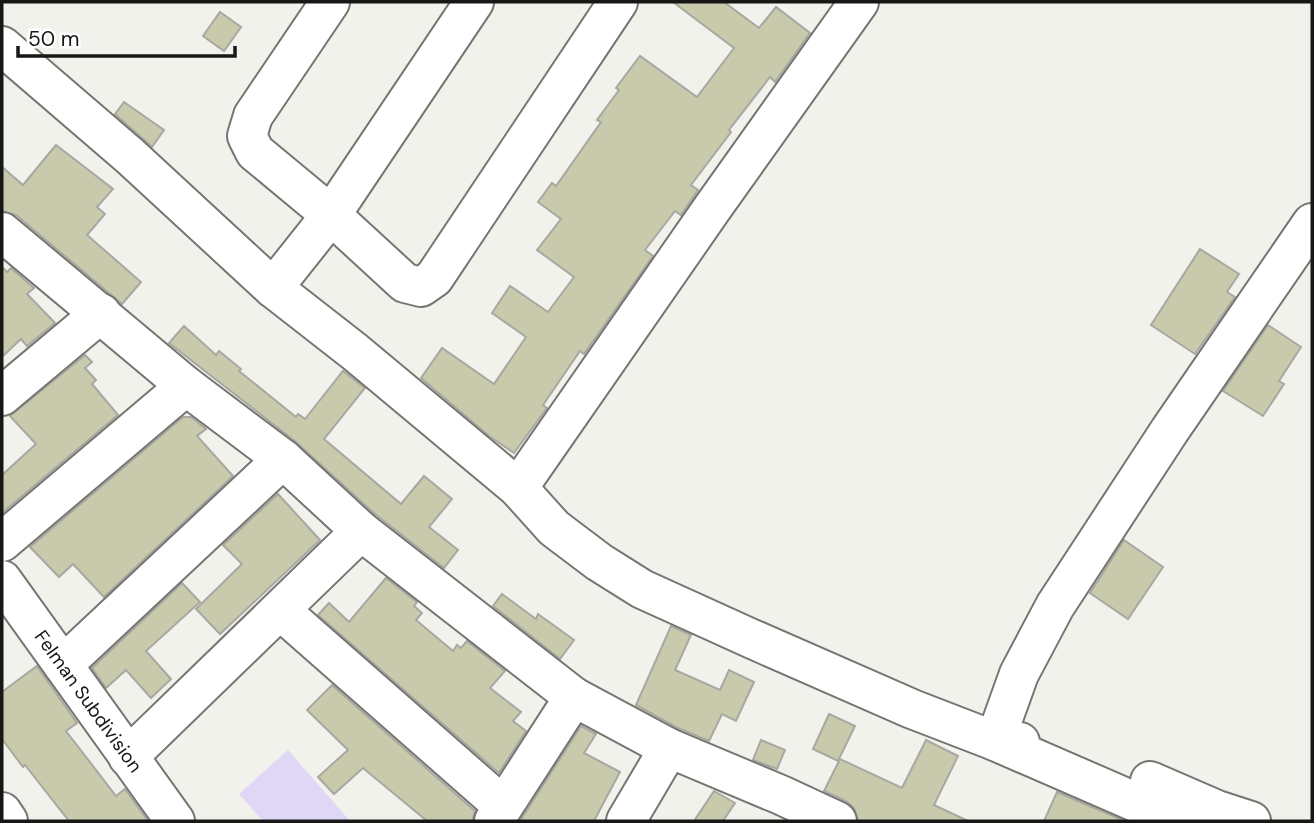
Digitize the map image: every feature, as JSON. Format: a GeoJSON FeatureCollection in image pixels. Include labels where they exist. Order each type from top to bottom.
{"type":"FeatureCollection","features":[{"type":"Feature","properties":{"kind":"street"},"geometry":{"type":"LineString","coordinates":[[330,2],[253,116],[247,135],[256,152],[331,215],[405,283],[421,287],[434,278],[618,2]]}},
{"type":"Feature","properties":{"kind":"street"},"geometry":{"type":"LineString","coordinates":[[273,288],[331,215],[474,2]]}},
{"type":"Feature","properties":{"kind":"street"},"geometry":{"type":"LineString","coordinates":[[518,488],[859,2]]}},
{"type":"Feature","properties":{"kind":"street"},"geometry":{"type":"LineString","coordinates":[[2,46],[130,156],[273,288],[355,352],[518,488],[554,528],[599,562],[642,589],[912,709],[995,741],[1179,821]]}},
{"type":"Feature","properties":{"kind":"street"},"geometry":{"type":"LineString","coordinates":[[995,741],[1019,674],[1055,606],[1170,430],[1312,223]]}},
{"type":"Feature","properties":{"kind":"street"},"geometry":{"type":"LineString","coordinates":[[4,237],[101,313],[186,386],[283,460],[361,531],[574,697],[772,808],[837,821]]}},
{"type":"Feature","properties":{"kind":"street"},"geometry":{"type":"LineString","coordinates":[[2,396],[101,313]]}},
{"type":"Feature","properties":{"kind":"street"},"geometry":{"type":"LineString","coordinates":[[2,541],[186,386]]}},
{"type":"Feature","properties":{"kind":"street"},"geometry":{"type":"LineString","coordinates":[[63,665],[283,460]]}},
{"type":"Feature","properties":{"kind":"street"},"geometry":{"type":"LineString","coordinates":[[128,757],[361,531]]}},
{"type":"Feature","properties":{"kind":"street","name":"Felman Subdivision"},"geometry":{"type":"LineString","coordinates":[[2,580],[175,821]]}},
{"type":"Feature","properties":{"kind":"street"},"geometry":{"type":"LineString","coordinates":[[280,610],[499,813],[574,697]]}},
{"type":"Feature","properties":{"kind":"street"},"geometry":{"type":"LineString","coordinates":[[995,741],[1050,744],[1074,749],[1217,810],[1251,821]]}},
{"type":"Feature","properties":{"kind":"street"},"geometry":{"type":"LineString","coordinates":[[626,821],[669,748]]}},
{"type":"Feature","properties":{"kind":"street"},"geometry":{"type":"LineString","coordinates":[[2,812],[8,821]]}},
{"type":"Feature","properties":{"kind":"shaded area"},"geometry":{"type":"Polygon","coordinates":[[[288,750],[350,821],[263,821],[239,794],[288,750]]]}},
{"type":"Feature","properties":{"kind":"building"},"geometry":{"type":"Polygon","coordinates":[[[673,2],[724,2],[759,28],[776,7],[810,33],[775,82],[770,77],[729,130],[731,132],[691,185],[698,190],[681,215],[675,211],[645,250],[653,256],[584,354],[580,351],[543,405],[547,408],[514,453],[489,436],[421,378],[442,348],[494,384],[526,337],[492,313],[510,286],[548,312],[574,277],[537,250],[561,219],[538,202],[552,183],[556,186],[601,122],[597,120],[640,56],[697,97],[734,48],[673,2]]]}},
{"type":"Feature","properties":{"kind":"building"},"geometry":{"type":"Polygon","coordinates":[[[220,12],[241,27],[224,51],[203,36],[220,12]]]}},
{"type":"Feature","properties":{"kind":"building"},"geometry":{"type":"Polygon","coordinates":[[[124,102],[164,130],[152,147],[115,114],[124,102]]]}},
{"type":"Feature","properties":{"kind":"building"},"geometry":{"type":"Polygon","coordinates":[[[56,145],[113,189],[97,207],[105,214],[87,235],[141,282],[122,304],[16,215],[2,211],[2,167],[23,185],[56,145]]]}},
{"type":"Feature","properties":{"kind":"building"},"geometry":{"type":"Polygon","coordinates":[[[1200,249],[1239,274],[1227,292],[1235,297],[1195,354],[1151,325],[1200,249]]]}},
{"type":"Feature","properties":{"kind":"building"},"geometry":{"type":"Polygon","coordinates":[[[2,267],[7,272],[11,268],[34,288],[27,294],[55,323],[27,346],[21,339],[2,357],[2,267]]]}},
{"type":"Feature","properties":{"kind":"building"},"geometry":{"type":"Polygon","coordinates":[[[1268,325],[1301,347],[1279,381],[1284,384],[1263,416],[1223,391],[1268,325]]]}},
{"type":"Feature","properties":{"kind":"building"},"geometry":{"type":"Polygon","coordinates":[[[184,326],[216,355],[219,351],[241,369],[239,371],[296,417],[298,414],[305,419],[343,371],[365,388],[324,439],[401,504],[424,476],[452,499],[429,527],[458,550],[444,568],[375,514],[296,442],[169,343],[184,326]]]}},
{"type":"Feature","properties":{"kind":"building"},"geometry":{"type":"Polygon","coordinates":[[[85,355],[92,362],[85,368],[96,380],[92,384],[118,415],[2,513],[2,475],[36,444],[10,416],[85,355]]]}},
{"type":"Feature","properties":{"kind":"building"},"geometry":{"type":"Polygon","coordinates":[[[183,417],[191,417],[206,429],[197,436],[233,476],[104,597],[73,564],[59,577],[30,547],[183,417]]]}},
{"type":"Feature","properties":{"kind":"building"},"geometry":{"type":"Polygon","coordinates":[[[278,494],[320,540],[220,634],[196,609],[242,564],[223,545],[278,494]]]}},
{"type":"Feature","properties":{"kind":"building"},"geometry":{"type":"Polygon","coordinates":[[[1124,540],[1163,567],[1128,619],[1090,593],[1124,540]]]}},
{"type":"Feature","properties":{"kind":"building"},"geometry":{"type":"Polygon","coordinates":[[[386,578],[417,602],[414,606],[422,613],[416,620],[453,651],[457,645],[461,648],[467,641],[505,671],[490,688],[521,712],[513,721],[526,731],[499,773],[318,615],[329,603],[349,622],[386,578]]]}},
{"type":"Feature","properties":{"kind":"building"},"geometry":{"type":"Polygon","coordinates":[[[182,583],[200,602],[146,651],[171,679],[151,698],[126,670],[106,688],[92,668],[182,583]]]}},
{"type":"Feature","properties":{"kind":"building"},"geometry":{"type":"Polygon","coordinates":[[[502,594],[536,619],[538,614],[574,640],[560,659],[493,606],[502,594]]]}},
{"type":"Feature","properties":{"kind":"building"},"geometry":{"type":"Polygon","coordinates":[[[671,626],[691,635],[675,670],[720,690],[729,670],[754,682],[736,721],[722,714],[709,741],[636,705],[671,626]]]}},
{"type":"Feature","properties":{"kind":"building"},"geometry":{"type":"Polygon","coordinates":[[[37,666],[77,723],[66,731],[116,796],[125,789],[148,821],[69,821],[2,739],[2,692],[37,666]]]}},
{"type":"Feature","properties":{"kind":"building"},"geometry":{"type":"Polygon","coordinates":[[[332,685],[475,811],[472,821],[427,821],[363,768],[334,794],[318,777],[348,750],[307,710],[332,685]]]}},
{"type":"Feature","properties":{"kind":"building"},"geometry":{"type":"Polygon","coordinates":[[[829,714],[855,726],[838,761],[813,749],[829,714]]]}},
{"type":"Feature","properties":{"kind":"building"},"geometry":{"type":"Polygon","coordinates":[[[581,726],[596,734],[584,753],[620,772],[594,821],[520,821],[581,726]]]}},
{"type":"Feature","properties":{"kind":"building"},"geometry":{"type":"Polygon","coordinates":[[[761,740],[785,750],[777,769],[753,760],[761,740]]]}},
{"type":"Feature","properties":{"kind":"building"},"geometry":{"type":"Polygon","coordinates":[[[926,740],[958,756],[934,805],[968,821],[858,821],[854,808],[846,801],[824,791],[840,759],[902,788],[926,740]]]}},
{"type":"Feature","properties":{"kind":"building"},"geometry":{"type":"Polygon","coordinates":[[[714,791],[735,803],[723,821],[694,821],[714,791]]]}},
{"type":"Feature","properties":{"kind":"building"},"geometry":{"type":"Polygon","coordinates":[[[1057,792],[1125,821],[1044,821],[1057,792]]]}}]}
